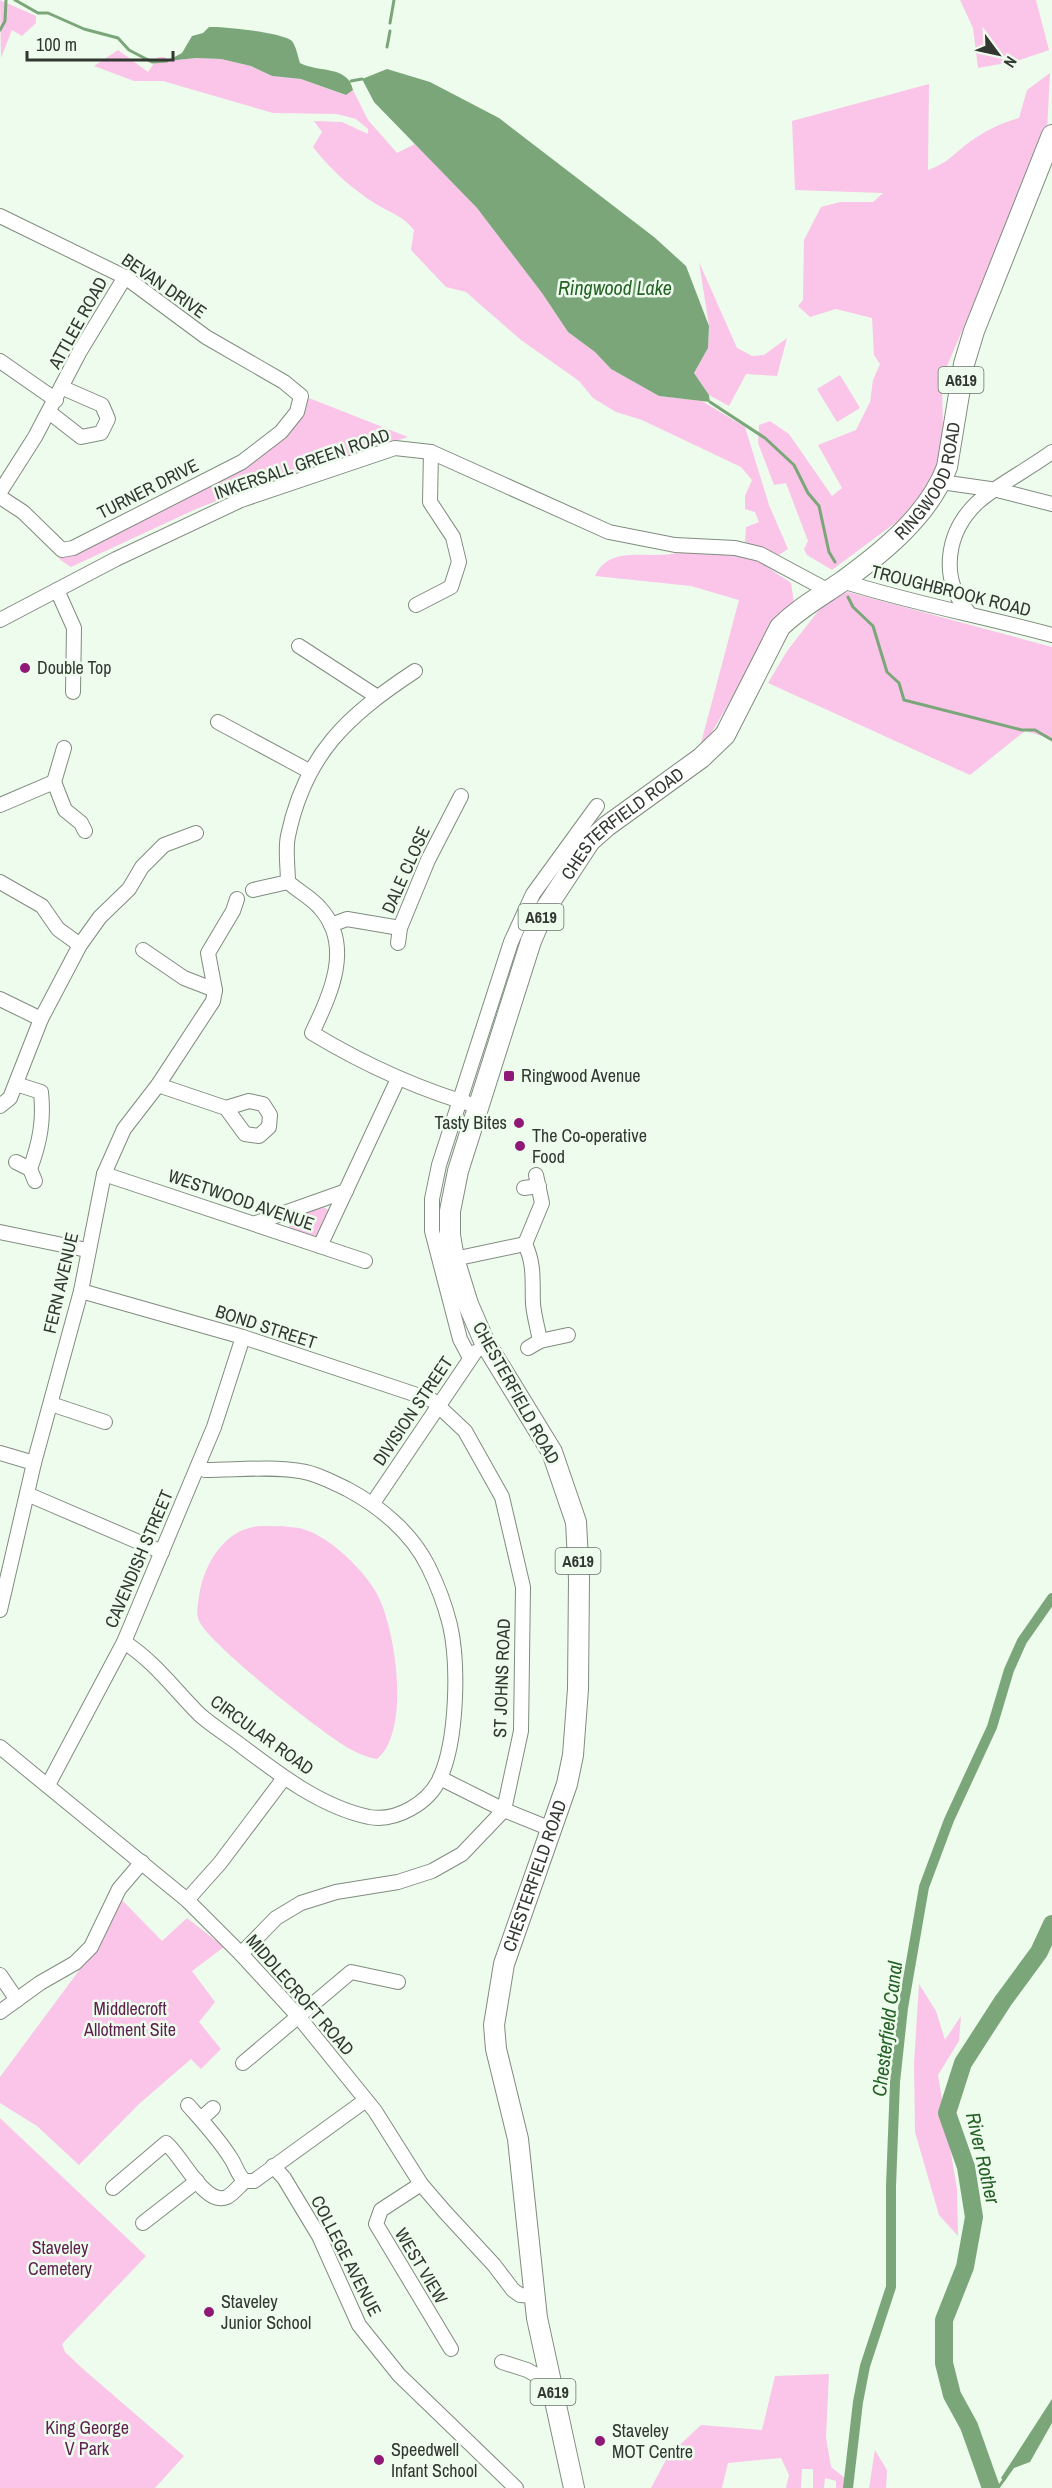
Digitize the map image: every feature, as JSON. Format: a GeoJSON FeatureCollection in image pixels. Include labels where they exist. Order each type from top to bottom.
{"type":"FeatureCollection","features":[{"type":"Feature","properties":{"kind":"highway","name":"RINGWOOD ROAD"},"geometry":{"type":"LineString","coordinates":[[835,586],[898,538],[941,482],[947,467],[964,364],[974,331],[1052,135]]}},
{"type":"Feature","properties":{"kind":"highway","name":"CHESTERFIELD ROAD"},"geometry":{"type":"LineString","coordinates":[[574,2488],[535,2296],[518,2139],[496,2049],[494,2025],[504,1964],[569,1775],[578,1689],[579,1611],[576,1522],[552,1452],[484,1341],[468,1304],[454,1259],[450,1211],[458,1171],[531,941],[544,911],[569,871],[591,842],[607,826],[701,758],[725,735],[780,627],[794,613],[835,586]]}},
{"type":"Feature","properties":{"kind":"street","name":"BEVAN DRIVE"},"geometry":{"type":"LineString","coordinates":[[0,216],[125,277],[206,337],[284,381],[301,396]]}},
{"type":"Feature","properties":{"kind":"street","name":"ATTLEE ROAD"},"geometry":{"type":"LineString","coordinates":[[0,495],[56,400],[80,351],[125,277]]}},
{"type":"Feature","properties":{"kind":"street"},"geometry":{"type":"LineString","coordinates":[[0,362],[56,400]]}},
{"type":"Feature","properties":{"kind":"street","name":"TURNER DRIVE"},"geometry":{"type":"LineString","coordinates":[[0,495],[23,512],[62,550],[73,548],[242,462],[281,432],[297,412],[301,396]]}},
{"type":"Feature","properties":{"kind":"street","name":"INKERSALL GREEN ROAD"},"geometry":{"type":"LineString","coordinates":[[0,620],[242,500],[394,448],[431,452],[609,532],[675,545],[735,548],[760,554],[835,586]]}},
{"type":"Feature","properties":{"kind":"street"},"geometry":{"type":"LineString","coordinates":[[417,605],[450,587],[459,562],[453,537],[430,502],[431,452]]}},
{"type":"Feature","properties":{"kind":"street"},"geometry":{"type":"LineString","coordinates":[[968,612],[952,588],[948,568],[951,551],[966,515],[980,501],[1052,452]]}},
{"type":"Feature","properties":{"kind":"street"},"geometry":{"type":"LineString","coordinates":[[941,482],[997,490],[1052,504]]}},
{"type":"Feature","properties":{"kind":"street","name":"TROUGHBROOK ROAD"},"geometry":{"type":"LineString","coordinates":[[835,586],[968,612],[1052,635]]}},
{"type":"Feature","properties":{"kind":"street"},"geometry":{"type":"LineString","coordinates":[[57,590],[75,628],[73,692]]}},
{"type":"Feature","properties":{"kind":"street"},"geometry":{"type":"LineString","coordinates":[[299,646],[376,696]]}},
{"type":"Feature","properties":{"kind":"street"},"geometry":{"type":"LineString","coordinates":[[288,882],[287,838],[309,771],[336,732],[376,696],[415,671]]}},
{"type":"Feature","properties":{"kind":"street"},"geometry":{"type":"LineString","coordinates":[[218,722],[309,771]]}},
{"type":"Feature","properties":{"kind":"street"},"geometry":{"type":"LineString","coordinates":[[64,748],[54,783],[65,810],[81,822],[85,831]]}},
{"type":"Feature","properties":{"kind":"street"},"geometry":{"type":"LineString","coordinates":[[0,805],[54,783]]}},
{"type":"Feature","properties":{"kind":"street","name":"DALE CLOSE"},"geometry":{"type":"LineString","coordinates":[[331,925],[347,919],[400,928],[428,860],[461,796]]}},
{"type":"Feature","properties":{"kind":"street","name":"CHESTERFIELD ROAD"},"geometry":{"type":"LineString","coordinates":[[470,1358],[460,1339],[432,1232],[432,1199],[459,1101],[480,1043],[511,942],[533,894],[597,806]]}},
{"type":"Feature","properties":{"kind":"street"},"geometry":{"type":"LineString","coordinates":[[0,1106],[10,1098],[41,1019],[80,945],[100,916],[129,889],[142,867],[164,844],[196,833]]}},
{"type":"Feature","properties":{"kind":"street"},"geometry":{"type":"LineString","coordinates":[[0,882],[42,906],[58,929],[80,945]]}},
{"type":"Feature","properties":{"kind":"street"},"geometry":{"type":"LineString","coordinates":[[288,882],[320,907],[331,925],[338,951],[333,988],[312,1033],[354,1058],[398,1079],[480,1107]]}},
{"type":"Feature","properties":{"kind":"street"},"geometry":{"type":"LineString","coordinates":[[254,890],[288,882]]}},
{"type":"Feature","properties":{"kind":"street"},"geometry":{"type":"LineString","coordinates":[[215,990],[208,953],[233,911],[237,898]]}},
{"type":"Feature","properties":{"kind":"street"},"geometry":{"type":"LineString","coordinates":[[398,944],[400,928]]}},
{"type":"Feature","properties":{"kind":"street"},"geometry":{"type":"LineString","coordinates":[[143,950],[184,978],[215,990]]}},
{"type":"Feature","properties":{"kind":"street","name":"FERN AVENUE"},"geometry":{"type":"LineString","coordinates":[[0,1610],[34,1462],[81,1291],[87,1250],[104,1173],[124,1129],[158,1085],[213,1001],[215,990]]}},
{"type":"Feature","properties":{"kind":"street"},"geometry":{"type":"LineString","coordinates":[[0,999],[41,1019]]}},
{"type":"Feature","properties":{"kind":"street"},"geometry":{"type":"LineString","coordinates":[[320,1246],[398,1079]]}},
{"type":"Feature","properties":{"kind":"street"},"geometry":{"type":"LineString","coordinates":[[16,1084],[40,1092],[42,1124],[33,1175],[16,1162]]}},
{"type":"Feature","properties":{"kind":"street"},"geometry":{"type":"LineString","coordinates":[[158,1085],[226,1108]]}},
{"type":"Feature","properties":{"kind":"street","name":"WESTWOOD AVENUE"},"geometry":{"type":"LineString","coordinates":[[104,1173],[365,1262]]}},
{"type":"Feature","properties":{"kind":"street"},"geometry":{"type":"LineString","coordinates":[[524,1188],[537,1181],[542,1203],[525,1244],[530,1255],[535,1282],[534,1345],[568,1335]]}},
{"type":"Feature","properties":{"kind":"street"},"geometry":{"type":"LineString","coordinates":[[256,1223],[346,1191]]}},
{"type":"Feature","properties":{"kind":"street"},"geometry":{"type":"LineString","coordinates":[[0,1232],[87,1250]]}},
{"type":"Feature","properties":{"kind":"street"},"geometry":{"type":"LineString","coordinates":[[454,1259],[525,1244]]}},
{"type":"Feature","properties":{"kind":"street","name":"BOND STREET"},"geometry":{"type":"LineString","coordinates":[[81,1291],[243,1337],[432,1400],[437,1405]]}},
{"type":"Feature","properties":{"kind":"street","name":"CAVENDISH STREET"},"geometry":{"type":"LineString","coordinates":[[48,1785],[124,1642],[214,1427],[243,1337]]}},
{"type":"Feature","properties":{"kind":"street","name":"DIVISION STREET"},"geometry":{"type":"LineString","coordinates":[[373,1503],[437,1405],[484,1341]]}},
{"type":"Feature","properties":{"kind":"street"},"geometry":{"type":"LineString","coordinates":[[51,1404],[105,1422]]}},
{"type":"Feature","properties":{"kind":"street","name":"ST JOHNS ROAD"},"geometry":{"type":"LineString","coordinates":[[437,1405],[465,1431],[502,1497],[522,1587],[521,1731],[504,1810]]}},
{"type":"Feature","properties":{"kind":"street"},"geometry":{"type":"LineString","coordinates":[[0,1453],[34,1462]]}},
{"type":"Feature","properties":{"kind":"street","name":"CIRCULAR ROAD"},"geometry":{"type":"LineString","coordinates":[[124,1642],[143,1654],[201,1716],[284,1778],[329,1803],[370,1817],[392,1817],[413,1808],[429,1794],[440,1778],[450,1742],[454,1679],[450,1627],[427,1564],[401,1529],[373,1503],[336,1484],[301,1471],[205,1470],[198,1467]]}},
{"type":"Feature","properties":{"kind":"street"},"geometry":{"type":"LineString","coordinates":[[27,1494],[162,1552]]}},
{"type":"Feature","properties":{"kind":"street","name":"MIDDLECROFT ROAD"},"geometry":{"type":"LineString","coordinates":[[0,1747],[187,1900],[241,1954],[298,2016],[366,2100],[421,2184],[494,2265],[513,2290],[520,2295],[535,2296]]}},
{"type":"Feature","properties":{"kind":"street"},"geometry":{"type":"LineString","coordinates":[[187,1900],[220,1863],[284,1778]]}},
{"type":"Feature","properties":{"kind":"street"},"geometry":{"type":"LineString","coordinates":[[440,1778],[504,1810],[551,1828]]}},
{"type":"Feature","properties":{"kind":"street"},"geometry":{"type":"LineString","coordinates":[[241,1954],[276,1918],[301,1903],[336,1892],[398,1882],[432,1871],[462,1854],[504,1810]]}},
{"type":"Feature","properties":{"kind":"street"},"geometry":{"type":"LineString","coordinates":[[0,2012],[75,1964],[91,1947],[119,1890],[142,1862]]}},
{"type":"Feature","properties":{"kind":"street"},"geometry":{"type":"LineString","coordinates":[[243,2063],[351,1972],[398,1982]]}},
{"type":"Feature","properties":{"kind":"street"},"geometry":{"type":"LineString","coordinates":[[0,1975],[17,2000]]}},
{"type":"Feature","properties":{"kind":"street"},"geometry":{"type":"LineString","coordinates":[[188,2105],[219,2140],[232,2159],[240,2177],[245,2181],[254,2181],[366,2100]]}},
{"type":"Feature","properties":{"kind":"street"},"geometry":{"type":"LineString","coordinates":[[201,2119],[213,2108]]}},
{"type":"Feature","properties":{"kind":"street"},"geometry":{"type":"LineString","coordinates":[[113,2188],[166,2143],[174,2150],[207,2194],[215,2199],[228,2197],[245,2181]]}},
{"type":"Feature","properties":{"kind":"street","name":"COLLEGE AVENUE"},"geometry":{"type":"LineString","coordinates":[[273,2166],[284,2178],[318,2236],[359,2325],[399,2375],[516,2488]]}},
{"type":"Feature","properties":{"kind":"street"},"geometry":{"type":"LineString","coordinates":[[143,2223],[197,2181]]}},
{"type":"Feature","properties":{"kind":"street","name":"WEST VIEW"},"geometry":{"type":"LineString","coordinates":[[421,2184],[381,2210],[376,2223],[451,2349]]}},
{"type":"Feature","properties":{"kind":"street"},"geometry":{"type":"LineString","coordinates":[[502,2362],[527,2370],[551,2383]]}},
{"type":"Feature","properties":{"kind":"green space"},"geometry":{"type":"Polygon","coordinates":[[[0,0],[36,16],[36,23],[22,36],[12,30],[1,58],[0,0]]]}},
{"type":"Feature","properties":{"kind":"green space"},"geometry":{"type":"Polygon","coordinates":[[[960,0],[1036,0],[1049,50],[1017,61],[978,68],[973,28],[960,0]]]}},
{"type":"Feature","properties":{"kind":"green space"},"geometry":{"type":"Polygon","coordinates":[[[118,50],[148,72],[158,57],[165,57],[167,61],[196,58],[221,59],[251,66],[272,76],[301,79],[345,95],[353,90],[368,120],[397,153],[415,144],[477,208],[542,293],[568,332],[595,352],[611,369],[659,396],[702,401],[745,427],[769,505],[788,549],[779,555],[745,542],[746,527],[759,522],[755,512],[745,509],[745,496],[752,480],[741,467],[642,420],[616,412],[593,398],[579,381],[521,340],[466,292],[446,287],[411,250],[414,230],[410,225],[350,185],[313,147],[322,132],[314,121],[342,122],[368,134],[368,129],[356,119],[337,114],[273,113],[163,81],[134,81],[94,66],[118,50]]]}},
{"type":"Feature","properties":{"kind":"green space"},"geometry":{"type":"Polygon","coordinates":[[[1050,73],[1047,130],[942,378],[943,435],[935,478],[899,520],[832,570],[807,555],[804,549],[808,541],[786,483],[774,485],[758,443],[759,425],[770,421],[789,434],[832,496],[842,488],[818,445],[856,430],[870,402],[873,380],[880,364],[874,355],[872,318],[836,309],[810,317],[798,306],[803,300],[804,240],[821,207],[840,202],[873,202],[883,193],[795,190],[792,121],[929,84],[928,170],[947,160],[983,133],[1019,118],[1027,90],[1050,73]]]}},
{"type":"Feature","properties":{"kind":"green space"},"geometry":{"type":"Polygon","coordinates":[[[699,262],[737,348],[752,356],[764,355],[787,338],[777,376],[746,374],[729,406],[709,395],[694,373],[708,348],[709,326],[699,262]]]}},
{"type":"Feature","properties":{"kind":"green space"},"geometry":{"type":"Polygon","coordinates":[[[840,375],[860,408],[837,422],[817,389],[840,375]]]}},
{"type":"Feature","properties":{"kind":"green space"},"geometry":{"type":"Polygon","coordinates":[[[309,398],[408,437],[266,482],[196,509],[71,567],[59,559],[245,465],[291,429],[303,415],[309,398]]]}},
{"type":"Feature","properties":{"kind":"green space"},"geometry":{"type":"Polygon","coordinates":[[[681,552],[741,553],[751,556],[791,583],[794,603],[767,637],[697,758],[739,600],[691,586],[595,576],[602,566],[621,556],[681,552]]]}},
{"type":"Feature","properties":{"kind":"green space"},"geometry":{"type":"Polygon","coordinates":[[[848,592],[1052,647],[1052,739],[1025,731],[970,775],[768,683],[787,651],[826,601],[848,592]]]}},
{"type":"Feature","properties":{"kind":"green space"},"geometry":{"type":"Polygon","coordinates":[[[320,1205],[330,1211],[319,1237],[314,1239],[291,1232],[288,1222],[320,1205]]]}},
{"type":"Feature","properties":{"kind":"green space"},"geometry":{"type":"Polygon","coordinates":[[[256,1526],[303,1529],[335,1547],[364,1575],[377,1594],[384,1610],[394,1654],[397,1704],[394,1727],[388,1746],[377,1759],[348,1748],[315,1725],[244,1668],[207,1633],[199,1621],[197,1610],[203,1580],[211,1560],[225,1542],[242,1530],[256,1526]]]}},
{"type":"Feature","properties":{"kind":"green space","name":"Middlecroft Allotment Site"},"geometry":{"type":"Polygon","coordinates":[[[122,1900],[162,1941],[187,1918],[224,1947],[192,1971],[215,2002],[199,2022],[221,2049],[201,2069],[191,2059],[139,2104],[79,2165],[37,2126],[0,2103],[0,2077],[92,1953],[122,1900]]]}},
{"type":"Feature","properties":{"kind":"green space"},"geometry":{"type":"Polygon","coordinates":[[[919,1984],[936,2011],[945,2040],[961,2016],[959,2041],[938,2075],[957,2189],[958,2236],[939,2215],[915,2132],[914,2064],[919,1984]]]}},
{"type":"Feature","properties":{"kind":"green space","name":"Staveley Cemetery"},"geometry":{"type":"Polygon","coordinates":[[[0,2118],[146,2256],[62,2344],[65,2352],[83,2369],[184,2456],[155,2488],[0,2488],[0,2118]]]}},
{"type":"Feature","properties":{"kind":"green space"},"geometry":{"type":"Polygon","coordinates":[[[829,2374],[826,2437],[831,2467],[845,2478],[844,2488],[836,2488],[836,2481],[825,2478],[824,2488],[813,2488],[813,2469],[802,2469],[801,2488],[786,2488],[789,2475],[781,2458],[728,2463],[722,2488],[651,2488],[668,2456],[701,2425],[762,2430],[775,2376],[829,2374]]]}},
{"type":"Feature","properties":{"kind":"green space"},"geometry":{"type":"Polygon","coordinates":[[[875,2450],[887,2470],[886,2488],[869,2488],[875,2450]]]}},
{"type":"Feature","properties":{"kind":"water"},"geometry":{"type":"Polygon","coordinates":[[[209,27],[253,31],[286,38],[292,41],[300,63],[339,73],[350,82],[353,90],[346,95],[301,79],[272,76],[251,66],[221,59],[196,58],[167,61],[182,53],[192,36],[203,33],[209,27]]]}},
{"type":"Feature","properties":{"kind":"water","name":"Ringwood Lake"},"geometry":{"type":"Polygon","coordinates":[[[387,69],[430,82],[499,118],[654,237],[686,266],[709,326],[708,348],[694,373],[709,395],[710,402],[659,396],[611,369],[595,352],[568,332],[542,293],[477,208],[374,102],[362,79],[387,69]]]}},
{"type":"Feature","properties":{"kind":"water"},"geometry":{"type":"Polygon","coordinates":[[[1052,2399],[1052,2423],[1030,2462],[1014,2468],[1004,2482],[1001,2478],[1052,2399]]]}},
{"type":"Feature","properties":{"kind":"waterway"},"geometry":{"type":"LineString","coordinates":[[0,30],[5,21],[6,0]]}},
{"type":"Feature","properties":{"kind":"waterway"},"geometry":{"type":"LineString","coordinates":[[15,0],[38,13],[48,13],[84,29],[118,38],[129,50],[152,62],[167,61]]}},
{"type":"Feature","properties":{"kind":"waterway"},"geometry":{"type":"LineString","coordinates":[[390,23],[394,0]]}},
{"type":"Feature","properties":{"kind":"waterway"},"geometry":{"type":"LineString","coordinates":[[387,47],[390,31]]}},
{"type":"Feature","properties":{"kind":"waterway"},"geometry":{"type":"LineString","coordinates":[[351,81],[362,79]]}},
{"type":"Feature","properties":{"kind":"waterway"},"geometry":{"type":"LineString","coordinates":[[710,402],[765,438],[794,465],[808,493],[819,506],[829,552],[835,562]]}},
{"type":"Feature","properties":{"kind":"waterway"},"geometry":{"type":"LineString","coordinates":[[848,597],[853,607],[873,626],[887,672],[899,683],[904,700],[1022,730],[1035,730],[1052,740]]}},
{"type":"Feature","properties":{"kind":"waterway","name":"Chesterfield Canal"},"geometry":{"type":"LineString","coordinates":[[848,2488],[858,2402],[865,2366],[891,2287],[891,2186],[895,2082],[903,2008],[924,1887],[949,1820],[992,1727],[1009,1670],[1022,1641],[1052,1598]]}},
{"type":"Feature","properties":{"kind":"waterway","name":"River Rother"},"geometry":{"type":"LineString","coordinates":[[991,2488],[969,2426],[952,2395],[944,2363],[944,2320],[965,2267],[974,2217],[966,2167],[947,2113],[963,2063],[1003,2001],[1039,1952],[1052,1924]]}},
{"type":"Feature","properties":{"kind":"waterway"},"geometry":{"type":"LineString","coordinates":[[998,2488],[1005,2478]]}},
{"type":"Feature","properties":{"kind":"place","name":"Double Top"},"geometry":{"type":"Point","coordinates":[25,668]}},
{"type":"Feature","properties":{"kind":"place","name":"Ringwood Avenue"},"geometry":{"type":"Point","coordinates":[509,1076]}},
{"type":"Feature","properties":{"kind":"place","name":"Tasty Bites"},"geometry":{"type":"Point","coordinates":[519,1123]}},
{"type":"Feature","properties":{"kind":"place","name":"The Co-operative Food"},"geometry":{"type":"Point","coordinates":[520,1146]}},
{"type":"Feature","properties":{"kind":"place","name":"Staveley Junior School"},"geometry":{"type":"Point","coordinates":[209,2312]}},
{"type":"Feature","properties":{"kind":"place","name":"Staveley MOT Centre"},"geometry":{"type":"Point","coordinates":[600,2441]}},
{"type":"Feature","properties":{"kind":"place","name":"Speedwell Infant School"},"geometry":{"type":"Point","coordinates":[379,2460]}},
{"type":"Feature","properties":{"kind":"park label","name":"King George V Park"},"geometry":{"type":"Point","coordinates":[87,2438]}}]}
